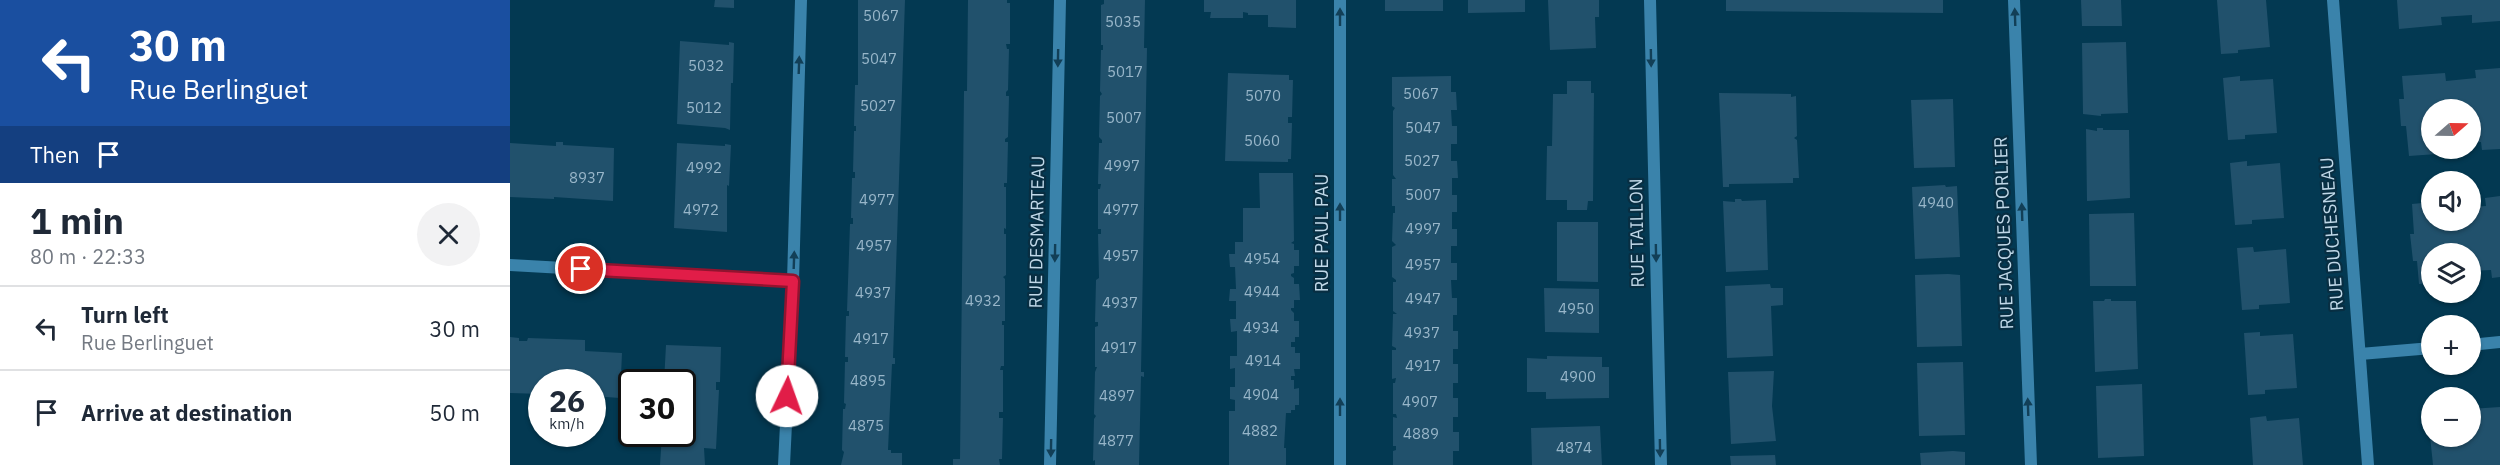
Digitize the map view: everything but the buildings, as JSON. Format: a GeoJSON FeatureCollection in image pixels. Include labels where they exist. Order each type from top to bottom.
{"type":"FeatureCollection","features":[{"type":"Feature","properties":{"kind":"street"},"geometry":{"type":"LineString","coordinates":[[784,465],[793,281],[801,0]]}},
{"type":"Feature","properties":{"kind":"street","name":"RUE DESMARTEAU"},"geometry":{"type":"LineString","coordinates":[[1050,465],[1060,0]]}},
{"type":"Feature","properties":{"kind":"street","name":"RUE PAUL PAU"},"geometry":{"type":"LineString","coordinates":[[1340,0],[1340,465]]}},
{"type":"Feature","properties":{"kind":"street","name":"RUE TAILLON"},"geometry":{"type":"LineString","coordinates":[[1650,0],[1661,465]]}},
{"type":"Feature","properties":{"kind":"street","name":"RUE JACQUES PORLIER"},"geometry":{"type":"LineString","coordinates":[[2014,0],[2031,465]]}},
{"type":"Feature","properties":{"kind":"street","name":"RUE DUCHESNEAU"},"geometry":{"type":"LineString","coordinates":[[2333,0],[2368,465]]}},
{"type":"Feature","properties":{"kind":"street"},"geometry":{"type":"LineString","coordinates":[[510,265],[793,281]]}},
{"type":"Feature","properties":{"kind":"street"},"geometry":{"type":"LineString","coordinates":[[2481,344],[2500,342]]}},
{"type":"Feature","properties":{"kind":"street"},"geometry":{"type":"LineString","coordinates":[[2360,354],[2421,349]]}},
{"type":"Feature","properties":{"kind":"route"},"geometry":{"type":"LineString","coordinates":[[581,269],[793,281],[787,396]]}}]}
